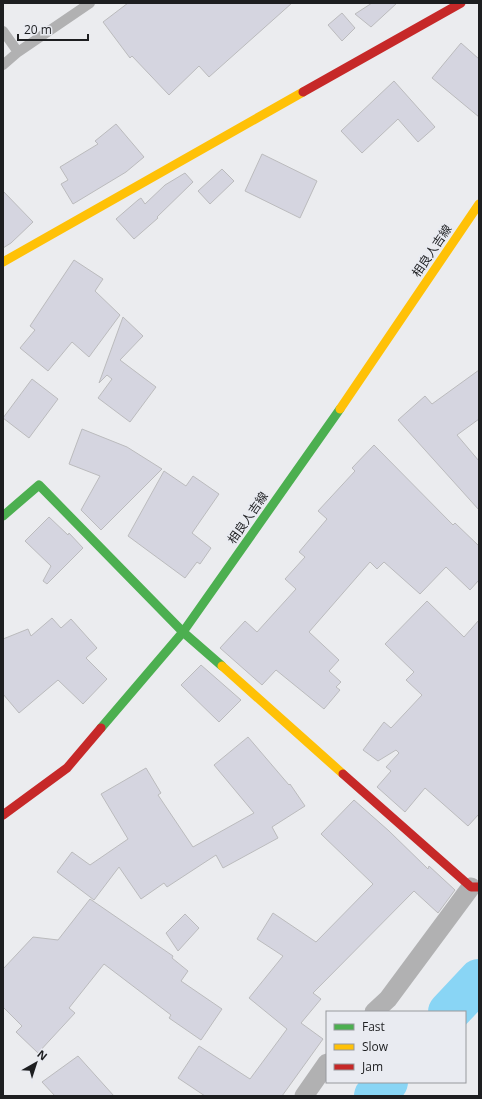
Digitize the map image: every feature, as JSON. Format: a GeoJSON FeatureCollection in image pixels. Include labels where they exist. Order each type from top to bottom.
{"type":"FeatureCollection","features":[{"type":"Feature","properties":{"kind":"street"},"geometry":{"type":"LineString","coordinates":[[3,262],[461,3]]}},
{"type":"Feature","properties":{"kind":"street","name":"相良人吉線"},"geometry":{"type":"LineString","coordinates":[[3,815],[67,768],[183,632],[331,422],[479,204]]}},
{"type":"Feature","properties":{"kind":"street"},"geometry":{"type":"LineString","coordinates":[[3,516],[39,485],[183,632],[475,887],[388,999],[375,1011]]}},
{"type":"Feature","properties":{"kind":"street"},"geometry":{"type":"LineString","coordinates":[[304,1096],[326,1064]]}},
{"type":"Feature","properties":{"kind":"lane"},"geometry":{"type":"LineString","coordinates":[[3,65],[18,52],[90,3]]}},
{"type":"Feature","properties":{"kind":"lane"},"geometry":{"type":"LineString","coordinates":[[3,31],[18,52]]}},
{"type":"Feature","properties":{"kind":"building"},"geometry":{"type":"Polygon","coordinates":[[[128,3],[292,3],[209,77],[199,66],[169,95],[132,56],[130,58],[103,22],[128,3]]]}},
{"type":"Feature","properties":{"kind":"building"},"geometry":{"type":"Polygon","coordinates":[[[372,3],[397,3],[371,27],[355,14],[372,3]]]}},
{"type":"Feature","properties":{"kind":"building"},"geometry":{"type":"Polygon","coordinates":[[[342,13],[355,28],[342,41],[328,25],[342,13]]]}},
{"type":"Feature","properties":{"kind":"building"},"geometry":{"type":"Polygon","coordinates":[[[461,43],[479,59],[479,117],[432,78],[461,43]]]}},
{"type":"Feature","properties":{"kind":"building"},"geometry":{"type":"Polygon","coordinates":[[[394,81],[435,127],[418,142],[398,119],[362,153],[341,131],[394,81]]]}},
{"type":"Feature","properties":{"kind":"building"},"geometry":{"type":"Polygon","coordinates":[[[116,124],[144,157],[126,172],[73,204],[61,184],[68,180],[60,167],[98,144],[95,141],[116,124]]]}},
{"type":"Feature","properties":{"kind":"building"},"geometry":{"type":"Polygon","coordinates":[[[262,154],[317,181],[300,218],[245,191],[262,154]]]}},
{"type":"Feature","properties":{"kind":"building"},"geometry":{"type":"Polygon","coordinates":[[[222,169],[234,181],[210,204],[198,191],[222,169]]]}},
{"type":"Feature","properties":{"kind":"building"},"geometry":{"type":"Polygon","coordinates":[[[185,173],[193,182],[157,217],[158,218],[134,239],[116,219],[141,198],[145,204],[165,185],[185,173]]]}},
{"type":"Feature","properties":{"kind":"building"},"geometry":{"type":"Polygon","coordinates":[[[3,191],[33,222],[11,243],[3,248],[3,191]]]}},
{"type":"Feature","properties":{"kind":"building"},"geometry":{"type":"Polygon","coordinates":[[[74,260],[103,279],[95,291],[120,315],[89,357],[72,342],[48,371],[20,348],[35,330],[30,326],[74,260]]]}},
{"type":"Feature","properties":{"kind":"building"},"geometry":{"type":"Polygon","coordinates":[[[123,317],[143,336],[120,360],[156,387],[130,422],[98,398],[112,379],[107,375],[99,383],[123,317]]]}},
{"type":"Feature","properties":{"kind":"building"},"geometry":{"type":"Polygon","coordinates":[[[479,370],[479,419],[457,435],[479,461],[479,510],[398,420],[425,396],[432,404],[479,370]]]}},
{"type":"Feature","properties":{"kind":"building"},"geometry":{"type":"Polygon","coordinates":[[[32,379],[58,399],[29,438],[3,418],[32,379]]]}},
{"type":"Feature","properties":{"kind":"building"},"geometry":{"type":"Polygon","coordinates":[[[82,429],[127,447],[162,469],[101,530],[81,510],[100,476],[69,464],[82,429]]]}},
{"type":"Feature","properties":{"kind":"building"},"geometry":{"type":"Polygon","coordinates":[[[374,445],[453,525],[455,523],[479,546],[479,580],[470,590],[446,567],[420,594],[384,562],[377,569],[370,562],[309,632],[339,660],[329,671],[341,682],[336,687],[340,690],[324,709],[276,670],[262,685],[220,648],[245,621],[257,632],[296,589],[285,579],[305,557],[299,552],[327,519],[318,511],[355,471],[352,468],[374,445]]]}},
{"type":"Feature","properties":{"kind":"building"},"geometry":{"type":"Polygon","coordinates":[[[164,471],[186,486],[193,476],[219,494],[192,533],[211,548],[200,564],[197,562],[185,578],[128,536],[164,471]]]}},
{"type":"Feature","properties":{"kind":"building"},"geometry":{"type":"Polygon","coordinates":[[[49,517],[68,535],[69,533],[83,548],[47,584],[43,581],[51,566],[25,541],[49,517]]]}},
{"type":"Feature","properties":{"kind":"building"},"geometry":{"type":"Polygon","coordinates":[[[427,601],[464,637],[479,620],[479,814],[468,826],[425,788],[405,812],[377,787],[391,771],[386,767],[399,753],[396,750],[378,761],[363,750],[384,722],[391,728],[422,695],[406,680],[414,672],[385,644],[427,601]]]}},
{"type":"Feature","properties":{"kind":"building"},"geometry":{"type":"Polygon","coordinates":[[[52,618],[61,628],[71,619],[97,648],[86,658],[107,679],[83,704],[58,680],[19,713],[3,694],[3,639],[28,629],[31,636],[52,618]]]}},
{"type":"Feature","properties":{"kind":"building"},"geometry":{"type":"Polygon","coordinates":[[[201,665],[241,700],[219,722],[181,685],[201,665]]]}},
{"type":"Feature","properties":{"kind":"building"},"geometry":{"type":"Polygon","coordinates":[[[248,737],[289,785],[290,784],[305,806],[272,827],[278,838],[223,868],[216,855],[167,887],[164,883],[141,899],[119,867],[94,900],[57,872],[72,852],[90,865],[128,839],[101,794],[146,768],[161,793],[158,795],[193,847],[254,813],[214,765],[248,737]]]}},
{"type":"Feature","properties":{"kind":"building"},"geometry":{"type":"Polygon","coordinates":[[[354,800],[428,869],[429,866],[455,890],[438,913],[414,891],[313,993],[321,999],[301,1023],[323,1039],[282,1096],[205,1096],[178,1078],[199,1046],[250,1079],[287,1029],[249,998],[283,956],[257,939],[273,913],[316,942],[373,884],[321,834],[354,800]]]}},
{"type":"Feature","properties":{"kind":"building"},"geometry":{"type":"Polygon","coordinates":[[[90,899],[173,956],[172,958],[188,971],[181,981],[222,1009],[201,1040],[169,1018],[171,1015],[104,964],[69,1008],[75,1013],[38,1053],[16,1032],[22,1026],[3,1007],[3,969],[33,937],[58,940],[90,899]]]}},
{"type":"Feature","properties":{"kind":"building"},"geometry":{"type":"Polygon","coordinates":[[[185,914],[199,928],[178,951],[166,933],[185,914]]]}},
{"type":"Feature","properties":{"kind":"building"},"geometry":{"type":"Polygon","coordinates":[[[78,1056],[114,1096],[55,1096],[42,1082],[78,1056]]]}},
{"type":"Feature","properties":{"kind":"waterway"},"geometry":{"type":"LineString","coordinates":[[450,1011],[479,980]]}},
{"type":"Feature","properties":{"kind":"waterway"},"geometry":{"type":"LineString","coordinates":[[375,1096],[386,1083]]}},
{"type":"Feature","properties":{"kind":"traffic: fast"},"geometry":{"type":"LineString","coordinates":[[101,728],[183,632],[340,409]]}},
{"type":"Feature","properties":{"kind":"traffic: fast"},"geometry":{"type":"LineString","coordinates":[[3,516],[39,485],[183,632],[222,666]]}},
{"type":"Feature","properties":{"kind":"traffic: slow"},"geometry":{"type":"LineString","coordinates":[[3,262],[303,92]]}},
{"type":"Feature","properties":{"kind":"traffic: slow"},"geometry":{"type":"LineString","coordinates":[[340,409],[479,204]]}},
{"type":"Feature","properties":{"kind":"traffic: slow"},"geometry":{"type":"LineString","coordinates":[[222,666],[343,774]]}},
{"type":"Feature","properties":{"kind":"traffic: jam"},"geometry":{"type":"LineString","coordinates":[[303,92],[461,3]]}},
{"type":"Feature","properties":{"kind":"traffic: jam"},"geometry":{"type":"LineString","coordinates":[[3,815],[67,768],[101,728]]}},
{"type":"Feature","properties":{"kind":"traffic: jam"},"geometry":{"type":"LineString","coordinates":[[343,774],[471,887],[479,887]]}}]}
